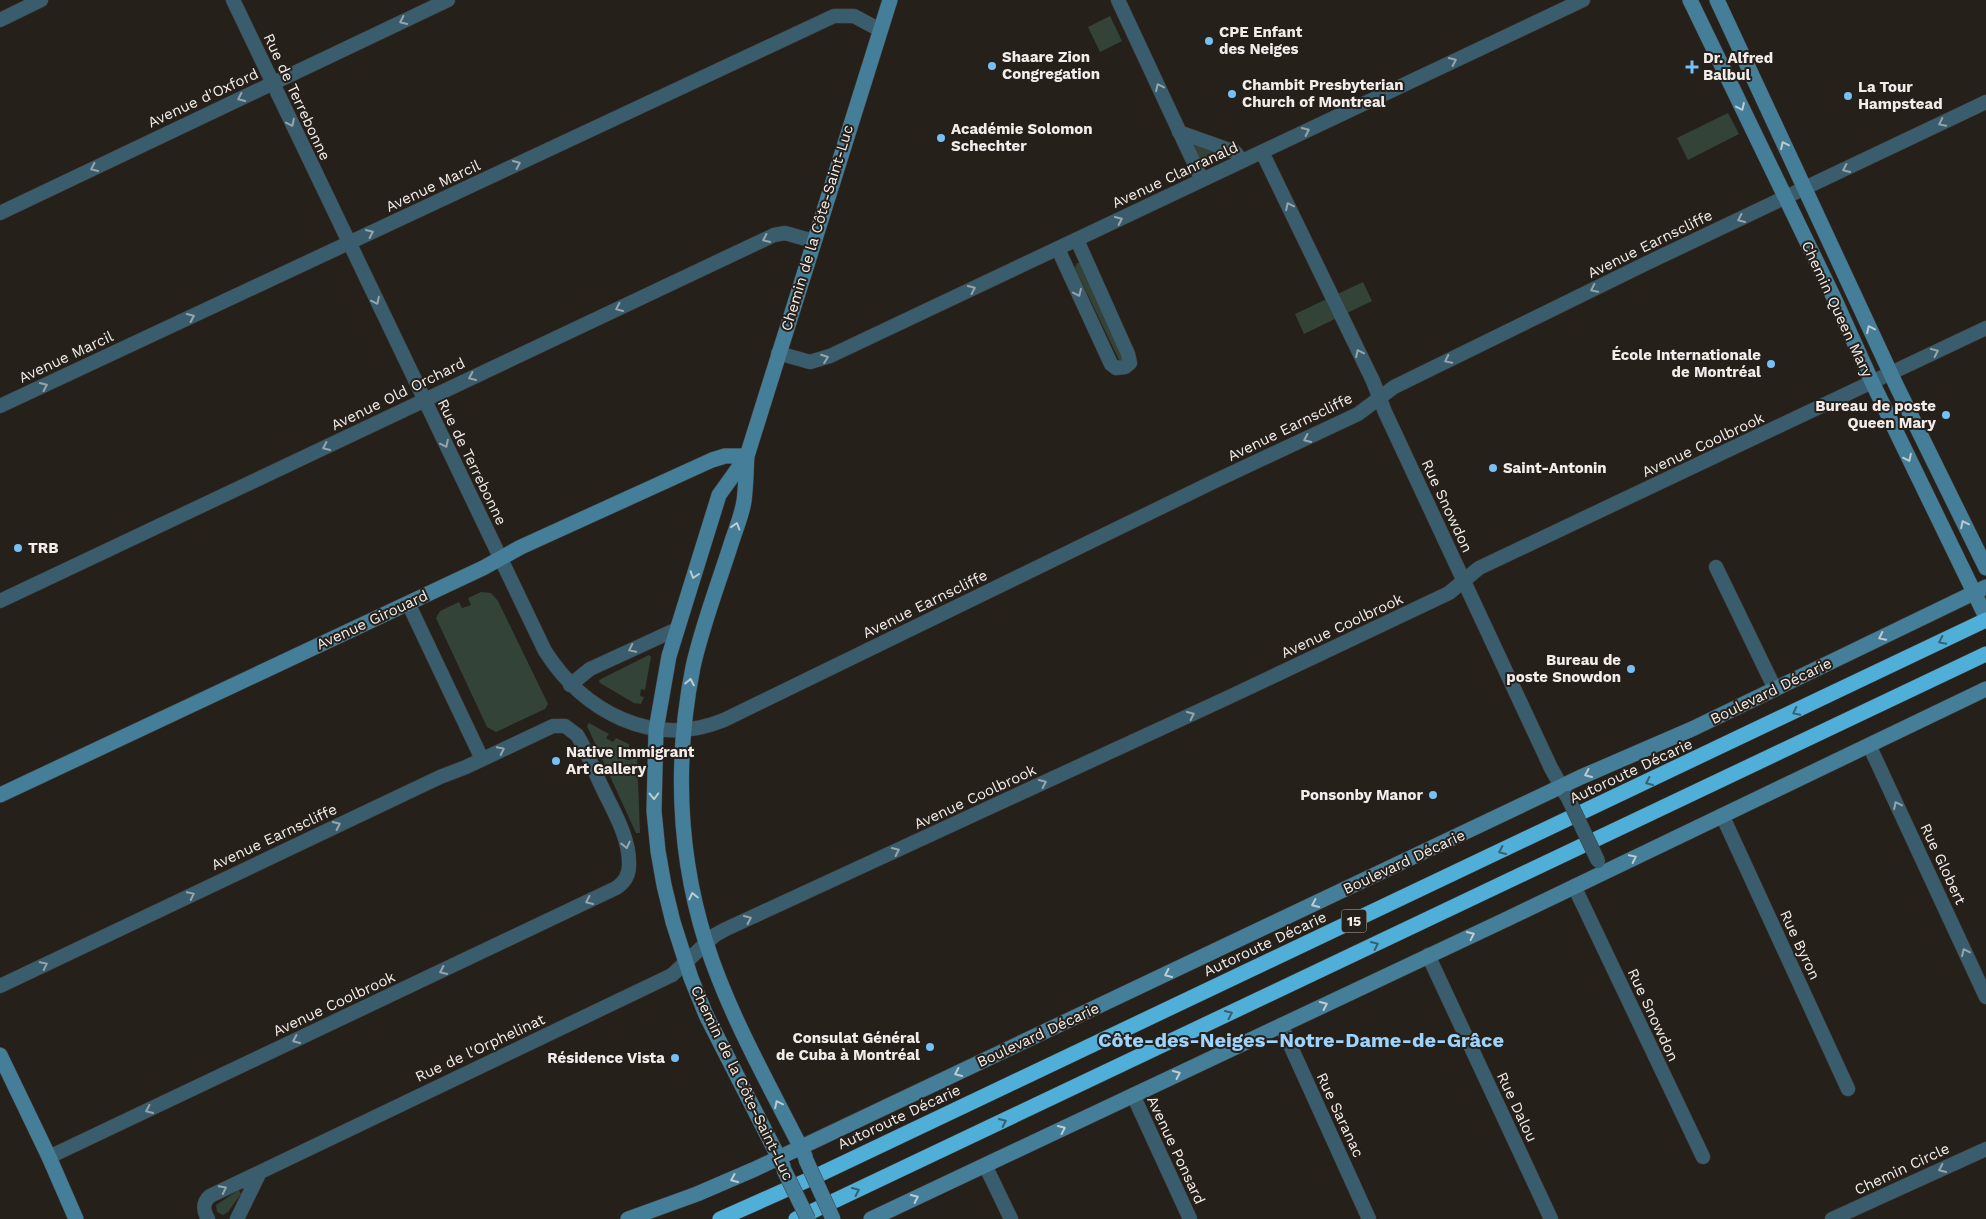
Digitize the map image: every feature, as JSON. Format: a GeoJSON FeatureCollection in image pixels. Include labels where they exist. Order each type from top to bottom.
{"type":"FeatureCollection","features":[{"type":"Feature","properties":{"kind":"highway","name":"Autoroute Décarie"},"geometry":{"type":"LineString","coordinates":[[720,1219],[810,1179],[1986,619]]}},
{"type":"Feature","properties":{"kind":"highway","name":"15"},"geometry":{"type":"LineString","coordinates":[[796,1219],[1986,654]]}},
{"type":"Feature","properties":{"kind":"main road","name":"Chemin de la Côte-Saint-Luc"},"geometry":{"type":"LineString","coordinates":[[834,1219],[727,1000],[706,943],[693,894],[684,847],[681,796],[683,730],[690,686],[700,643],[744,502],[747,456],[890,0]]}},
{"type":"Feature","properties":{"kind":"main road","name":"Chemin Queen Mary"},"geometry":{"type":"LineString","coordinates":[[1690,0],[1872,382],[1979,594],[1986,619]]}},
{"type":"Feature","properties":{"kind":"main road","name":"Chemin Queen Mary"},"geometry":{"type":"LineString","coordinates":[[1717,0],[1891,373],[1986,568]]}},
{"type":"Feature","properties":{"kind":"main road","name":"Avenue Girouard"},"geometry":{"type":"LineString","coordinates":[[0,794],[706,462],[725,456],[747,456]]}},
{"type":"Feature","properties":{"kind":"main road","name":"Chemin de la Côte-Saint-Luc"},"geometry":{"type":"LineString","coordinates":[[747,456],[719,495],[677,629],[664,678],[656,730],[654,797],[658,851],[671,915],[686,964],[706,1015],[808,1219]]}},
{"type":"Feature","properties":{"kind":"main road","name":"Boulevard Décarie"},"geometry":{"type":"LineString","coordinates":[[628,1219],[781,1164],[803,1154],[1564,792],[1775,689],[1979,594]]}},
{"type":"Feature","properties":{"kind":"main road"},"geometry":{"type":"LineString","coordinates":[[871,1219],[1574,886],[1601,867],[1722,816],[1986,689]]}},
{"type":"Feature","properties":{"kind":"main road"},"geometry":{"type":"LineString","coordinates":[[0,1055],[49,1157],[76,1219]]}},
{"type":"Feature","properties":{"kind":"street"},"geometry":{"type":"LineString","coordinates":[[0,20],[41,0]]}},
{"type":"Feature","properties":{"kind":"street","name":"Rue de Terrebonne"},"geometry":{"type":"LineString","coordinates":[[233,0],[545,651],[570,684],[585,697],[608,712],[635,724],[656,730],[683,730]]}},
{"type":"Feature","properties":{"kind":"street","name":"Avenue d'Oxford"},"geometry":{"type":"LineString","coordinates":[[0,213],[448,0]]}},
{"type":"Feature","properties":{"kind":"street"},"geometry":{"type":"LineString","coordinates":[[1118,0],[1202,180]]}},
{"type":"Feature","properties":{"kind":"street","name":"Avenue Clanranald"},"geometry":{"type":"LineString","coordinates":[[778,353],[810,362],[830,356],[1583,0]]}},
{"type":"Feature","properties":{"kind":"street","name":"Avenue Marcil"},"geometry":{"type":"LineString","coordinates":[[0,406],[834,16],[854,16],[880,30]]}},
{"type":"Feature","properties":{"kind":"street","name":"Avenue Earnscliffe"},"geometry":{"type":"LineString","coordinates":[[683,730],[701,728],[724,720],[1215,481],[1350,418],[1394,386],[1986,102]]}},
{"type":"Feature","properties":{"kind":"street"},"geometry":{"type":"LineString","coordinates":[[1179,132],[1236,152],[1242,162]]}},
{"type":"Feature","properties":{"kind":"street","name":"Rue Snowdon"},"geometry":{"type":"LineString","coordinates":[[1262,152],[1373,381],[1378,397],[1463,581],[1601,867]]}},
{"type":"Feature","properties":{"kind":"street","name":"Avenue Old Orchard"},"geometry":{"type":"LineString","coordinates":[[0,601],[774,235],[785,234],[813,241]]}},
{"type":"Feature","properties":{"kind":"street"},"geometry":{"type":"LineString","coordinates":[[1058,248],[1111,364],[1116,368],[1125,367],[1130,363],[1128,354],[1077,240]]}},
{"type":"Feature","properties":{"kind":"street","name":"Avenue Coolbrook"},"geometry":{"type":"LineString","coordinates":[[706,943],[726,929],[1441,597],[1478,568],[1986,328]]}},
{"type":"Feature","properties":{"kind":"street"},"geometry":{"type":"LineString","coordinates":[[1716,567],[1775,689]]}},
{"type":"Feature","properties":{"kind":"street"},"geometry":{"type":"LineString","coordinates":[[408,603],[482,759]]}},
{"type":"Feature","properties":{"kind":"street"},"geometry":{"type":"LineString","coordinates":[[570,684],[590,670],[677,629]]}},
{"type":"Feature","properties":{"kind":"street","name":"Avenue Earnscliffe"},"geometry":{"type":"LineString","coordinates":[[0,986],[548,727],[565,726],[573,730],[581,741],[620,826],[628,856],[628,874]]}},
{"type":"Feature","properties":{"kind":"street","name":"Rue Globert"},"geometry":{"type":"LineString","coordinates":[[1869,745],[1986,997]]}},
{"type":"Feature","properties":{"kind":"street","name":"Rue Byron"},"geometry":{"type":"LineString","coordinates":[[1722,816],[1848,1089]]}},
{"type":"Feature","properties":{"kind":"street","name":"Avenue Coolbrook"},"geometry":{"type":"LineString","coordinates":[[49,1157],[616,888],[628,874]]}},
{"type":"Feature","properties":{"kind":"street","name":"Rue Snowdon"},"geometry":{"type":"LineString","coordinates":[[1574,886],[1703,1157]]}},
{"type":"Feature","properties":{"kind":"street","name":"Rue de l'Orphelinat"},"geometry":{"type":"LineString","coordinates":[[208,1219],[204,1203],[210,1196],[672,975],[686,964],[706,943]]}},
{"type":"Feature","properties":{"kind":"street","name":"Rue Dalou"},"geometry":{"type":"LineString","coordinates":[[1428,955],[1551,1219]]}},
{"type":"Feature","properties":{"kind":"street","name":"Rue Saranac"},"geometry":{"type":"LineString","coordinates":[[1280,1025],[1369,1219]]}},
{"type":"Feature","properties":{"kind":"street","name":"Avenue Ponsard"},"geometry":{"type":"LineString","coordinates":[[1133,1095],[1190,1219]]}},
{"type":"Feature","properties":{"kind":"street","name":"Chemin Circle"},"geometry":{"type":"LineString","coordinates":[[1832,1219],[1986,1149]]}},
{"type":"Feature","properties":{"kind":"street"},"geometry":{"type":"LineString","coordinates":[[985,1164],[1011,1219]]}},
{"type":"Feature","properties":{"kind":"street"},"geometry":{"type":"LineString","coordinates":[[237,1219],[260,1172]]}},
{"type":"Feature","properties":{"kind":"green space"},"geometry":{"type":"Polygon","coordinates":[[[1110,16],[1122,41],[1100,52],[1088,27],[1110,16]]]}},
{"type":"Feature","properties":{"kind":"green space"},"geometry":{"type":"Polygon","coordinates":[[[1728,113],[1739,134],[1688,160],[1677,138],[1728,113]]]}},
{"type":"Feature","properties":{"kind":"green space"},"geometry":{"type":"Polygon","coordinates":[[[1194,143],[1222,153],[1201,163],[1192,144],[1194,143]]]}},
{"type":"Feature","properties":{"kind":"green space"},"geometry":{"type":"Polygon","coordinates":[[[1077,263],[1080,263],[1124,361],[1119,360],[1075,268],[1077,263]]]}},
{"type":"Feature","properties":{"kind":"green space"},"geometry":{"type":"Polygon","coordinates":[[[1363,282],[1372,301],[1304,334],[1295,314],[1363,282]]]}},
{"type":"Feature","properties":{"kind":"green space"},"geometry":{"type":"Polygon","coordinates":[[[481,592],[491,593],[498,601],[548,704],[545,709],[496,732],[487,727],[436,618],[440,611],[459,602],[462,608],[471,605],[468,598],[481,592]]]}},
{"type":"Feature","properties":{"kind":"green space"},"geometry":{"type":"Polygon","coordinates":[[[649,655],[651,657],[645,690],[641,689],[640,696],[644,697],[641,704],[634,703],[600,683],[601,679],[649,655]]]}},
{"type":"Feature","properties":{"kind":"green space"},"geometry":{"type":"Polygon","coordinates":[[[589,723],[609,734],[606,738],[613,742],[616,738],[629,744],[629,749],[624,755],[626,760],[630,760],[635,754],[637,755],[640,833],[636,833],[587,726],[589,723]]]}},
{"type":"Feature","properties":{"kind":"green space"},"geometry":{"type":"Polygon","coordinates":[[[239,1190],[241,1194],[228,1212],[223,1215],[217,1212],[216,1205],[239,1190]]]}},
{"type":"Feature","properties":{"kind":"place","name":"CPE Enfant des Neiges"},"geometry":{"type":"Point","coordinates":[1209,41]}},
{"type":"Feature","properties":{"kind":"place","name":"Shaare Zion Congregation"},"geometry":{"type":"Point","coordinates":[992,66]}},
{"type":"Feature","properties":{"kind":"place","name":"Dr. Alfred Balbul"},"geometry":{"type":"Point","coordinates":[1692,67]}},
{"type":"Feature","properties":{"kind":"place","name":"Chambit Presbyterian Church of Montreal"},"geometry":{"type":"Point","coordinates":[1232,94]}},
{"type":"Feature","properties":{"kind":"place","name":"La Tour Hampstead"},"geometry":{"type":"Point","coordinates":[1848,96]}},
{"type":"Feature","properties":{"kind":"place","name":"Académie Solomon Schechter"},"geometry":{"type":"Point","coordinates":[941,138]}},
{"type":"Feature","properties":{"kind":"place","name":"École Internationale de Montréal"},"geometry":{"type":"Point","coordinates":[1771,364]}},
{"type":"Feature","properties":{"kind":"place","name":"Bureau de poste Queen Mary"},"geometry":{"type":"Point","coordinates":[1946,415]}},
{"type":"Feature","properties":{"kind":"place","name":"Saint-Antonin"},"geometry":{"type":"Point","coordinates":[1493,468]}},
{"type":"Feature","properties":{"kind":"place","name":"TRB"},"geometry":{"type":"Point","coordinates":[18,548]}},
{"type":"Feature","properties":{"kind":"place","name":"Bureau de poste Snowdon"},"geometry":{"type":"Point","coordinates":[1631,669]}},
{"type":"Feature","properties":{"kind":"place","name":"Native Immigrant Art Gallery"},"geometry":{"type":"Point","coordinates":[556,761]}},
{"type":"Feature","properties":{"kind":"place","name":"Ponsonby Manor"},"geometry":{"type":"Point","coordinates":[1433,795]}},
{"type":"Feature","properties":{"kind":"place","name":"Consulat Général de Cuba à Montréal"},"geometry":{"type":"Point","coordinates":[930,1047]}},
{"type":"Feature","properties":{"kind":"place","name":"Résidence Vista"},"geometry":{"type":"Point","coordinates":[675,1058]}},
{"type":"Feature","properties":{"kind":"district","name":"Côte-des-Neiges–Notre-Dame-de-Grâce"},"geometry":{"type":"Point","coordinates":[1301,1040]}}]}
